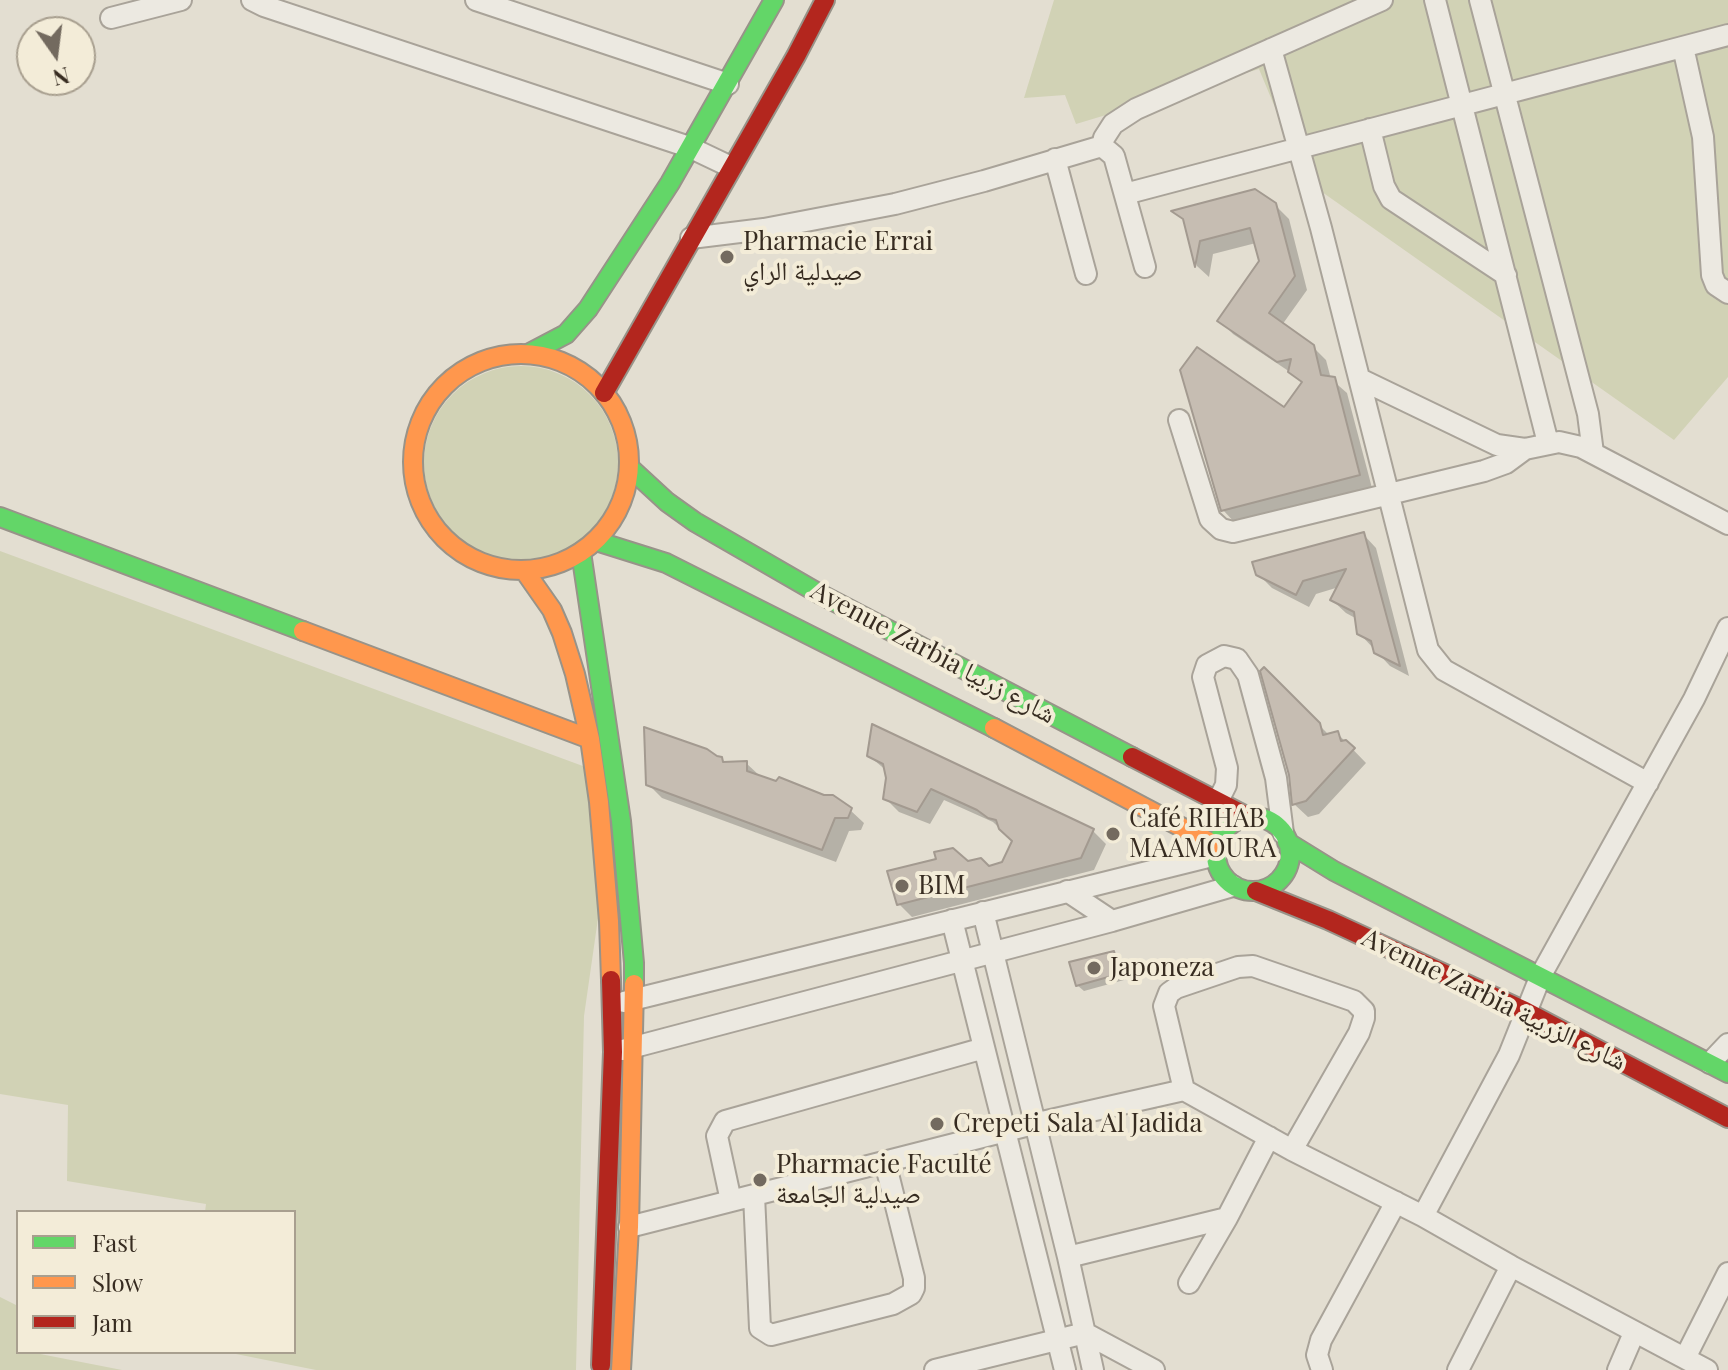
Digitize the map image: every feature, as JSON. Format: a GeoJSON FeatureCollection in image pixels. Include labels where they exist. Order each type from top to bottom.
{"type":"FeatureCollection","features":[{"type":"Feature","properties":{"kind":"main road"},"geometry":{"type":"LineString","coordinates":[[604,393],[825,0]]}},
{"type":"Feature","properties":{"kind":"main road"},"geometry":{"type":"LineString","coordinates":[[528,354],[554,342],[579,320],[651,214],[728,84],[766,3]]}},
{"type":"Feature","properties":{"kind":"main road"},"geometry":{"type":"LineString","coordinates":[[528,354],[570,366],[583,373],[604,393],[619,415],[627,440],[629,467],[626,489],[618,509],[588,546],[553,565],[524,570],[492,566],[463,554],[438,533],[421,506],[413,476],[413,444],[423,414],[437,391],[461,370],[494,357],[528,354]]}},
{"type":"Feature","properties":{"kind":"main road","name":"Avenue Zarbia شارع زربيا"},"geometry":{"type":"LineString","coordinates":[[629,467],[660,496],[695,522],[818,593],[1250,818]]}},
{"type":"Feature","properties":{"kind":"main road"},"geometry":{"type":"LineString","coordinates":[[0,517],[590,739]]}},
{"type":"Feature","properties":{"kind":"main road"},"geometry":{"type":"LineString","coordinates":[[588,546],[630,904],[635,1001],[629,1227],[621,1370]]}},
{"type":"Feature","properties":{"kind":"main road","name":"Avenue Zarbia شارع زربيا"},"geometry":{"type":"LineString","coordinates":[[588,546],[666,563],[1030,746],[1216,850]]}},
{"type":"Feature","properties":{"kind":"main road"},"geometry":{"type":"LineString","coordinates":[[524,570],[552,610],[562,633],[590,739],[599,802],[607,891],[613,1052],[601,1370]]}},
{"type":"Feature","properties":{"kind":"main road"},"geometry":{"type":"LineString","coordinates":[[1250,818],[1269,821],[1285,838],[1290,853],[1284,874],[1267,888],[1256,891],[1233,886],[1218,867],[1216,850],[1229,826],[1250,818]]}},
{"type":"Feature","properties":{"kind":"main road","name":"Avenue Zarbia شارع الزربية"},"geometry":{"type":"LineString","coordinates":[[1285,838],[1334,871],[1719,1068]]}},
{"type":"Feature","properties":{"kind":"main road","name":"Avenue Zarbia شارع الزربية"},"geometry":{"type":"LineString","coordinates":[[1256,891],[1328,920],[1525,1011],[1728,1118]]}},
{"type":"Feature","properties":{"kind":"street"},"geometry":{"type":"LineString","coordinates":[[111,18],[181,0]]}},
{"type":"Feature","properties":{"kind":"street"},"geometry":{"type":"LineString","coordinates":[[252,0],[689,147],[731,167]]}},
{"type":"Feature","properties":{"kind":"street"},"geometry":{"type":"LineString","coordinates":[[476,0],[728,84]]}},
{"type":"Feature","properties":{"kind":"street"},"geometry":{"type":"LineString","coordinates":[[1102,146],[1108,130],[1128,113],[1382,0]]}},
{"type":"Feature","properties":{"kind":"street"},"geometry":{"type":"LineString","coordinates":[[1435,0],[1548,443]]}},
{"type":"Feature","properties":{"kind":"street"},"geometry":{"type":"LineString","coordinates":[[1480,0],[1588,414],[1593,453]]}},
{"type":"Feature","properties":{"kind":"street"},"geometry":{"type":"LineString","coordinates":[[1125,194],[1728,35]]}},
{"type":"Feature","properties":{"kind":"street"},"geometry":{"type":"LineString","coordinates":[[1683,47],[1703,137],[1712,275],[1716,285],[1728,293]]}},
{"type":"Feature","properties":{"kind":"street"},"geometry":{"type":"LineString","coordinates":[[1271,49],[1390,494],[1425,642],[1438,664],[1451,674],[1648,783]]}},
{"type":"Feature","properties":{"kind":"street"},"geometry":{"type":"LineString","coordinates":[[1370,129],[1384,186],[1391,199],[1506,275]]}},
{"type":"Feature","properties":{"kind":"street"},"geometry":{"type":"LineString","coordinates":[[691,238],[764,229],[885,206],[1102,146]]}},
{"type":"Feature","properties":{"kind":"street"},"geometry":{"type":"LineString","coordinates":[[1102,146],[1114,156],[1145,267]]}},
{"type":"Feature","properties":{"kind":"street"},"geometry":{"type":"LineString","coordinates":[[1055,159],[1086,274]]}},
{"type":"Feature","properties":{"kind":"street"},"geometry":{"type":"LineString","coordinates":[[1360,379],[1497,445],[1525,449]]}},
{"type":"Feature","properties":{"kind":"street"},"geometry":{"type":"LineString","coordinates":[[1179,420],[1207,512],[1215,524],[1227,531],[1239,532],[1496,468],[1525,449],[1548,443],[1570,444],[1593,453],[1728,524]]}},
{"type":"Feature","properties":{"kind":"street"},"geometry":{"type":"LineString","coordinates":[[1423,1216],[1509,1055],[1541,975],[1694,699],[1728,628]]}},
{"type":"Feature","properties":{"kind":"street"},"geometry":{"type":"LineString","coordinates":[[1218,801],[1226,785],[1227,768],[1203,677],[1207,665],[1224,656],[1237,659],[1248,675],[1276,778],[1285,838]]}},
{"type":"Feature","properties":{"kind":"street"},"geometry":{"type":"LineString","coordinates":[[612,1004],[635,1001],[1067,891],[1216,850]]}},
{"type":"Feature","properties":{"kind":"street"},"geometry":{"type":"LineString","coordinates":[[613,1052],[962,962],[1233,886]]}},
{"type":"Feature","properties":{"kind":"street"},"geometry":{"type":"LineString","coordinates":[[1067,891],[1112,921]]}},
{"type":"Feature","properties":{"kind":"street"},"geometry":{"type":"LineString","coordinates":[[983,912],[1093,1370]]}},
{"type":"Feature","properties":{"kind":"street"},"geometry":{"type":"LineString","coordinates":[[952,920],[1065,1370]]}},
{"type":"Feature","properties":{"kind":"street"},"geometry":{"type":"LineString","coordinates":[[1184,1090],[1164,1006],[1169,993],[1176,988],[1238,967],[1253,966],[1354,1001],[1364,1011],[1363,1024],[1292,1150]]}},
{"type":"Feature","properties":{"kind":"street"},"geometry":{"type":"LineString","coordinates":[[1719,1068],[1728,1044]]}},
{"type":"Feature","properties":{"kind":"street"},"geometry":{"type":"LineString","coordinates":[[731,1201],[717,1136],[725,1121],[984,1048]]}},
{"type":"Feature","properties":{"kind":"street"},"geometry":{"type":"LineString","coordinates":[[629,1227],[1033,1124],[1184,1090],[1707,1370]]}},
{"type":"Feature","properties":{"kind":"street"},"geometry":{"type":"LineString","coordinates":[[1189,1283],[1269,1137]]}},
{"type":"Feature","properties":{"kind":"street"},"geometry":{"type":"LineString","coordinates":[[754,1195],[760,1328],[771,1335],[893,1304],[911,1294],[914,1278],[885,1162]]}},
{"type":"Feature","properties":{"kind":"street"},"geometry":{"type":"LineString","coordinates":[[1322,1370],[1317,1355],[1321,1340],[1396,1202]]}},
{"type":"Feature","properties":{"kind":"street"},"geometry":{"type":"LineString","coordinates":[[1068,1257],[1227,1218]]}},
{"type":"Feature","properties":{"kind":"street"},"geometry":{"type":"LineString","coordinates":[[1458,1370],[1511,1266]]}},
{"type":"Feature","properties":{"kind":"street"},"geometry":{"type":"LineString","coordinates":[[1685,1358],[1728,1273]]}},
{"type":"Feature","properties":{"kind":"street"},"geometry":{"type":"LineString","coordinates":[[935,1370],[1085,1333],[1154,1370]]}},
{"type":"Feature","properties":{"kind":"street"},"geometry":{"type":"LineString","coordinates":[[1618,1370],[1634,1333]]}},
{"type":"Feature","properties":{"kind":"green space"},"geometry":{"type":"Polygon","coordinates":[[[1054,0],[1728,0],[1728,377],[1674,440],[1305,180],[1259,69],[1076,124],[1065,95],[1024,98],[1054,0]]]}},
{"type":"Feature","properties":{"kind":"green space"},"geometry":{"type":"Polygon","coordinates":[[[521,366],[558,374],[589,395],[610,426],[618,463],[610,500],[589,531],[558,552],[521,560],[484,552],[453,531],[432,500],[424,463],[432,426],[453,395],[484,374],[521,366]]]}},
{"type":"Feature","properties":{"kind":"green space"},"geometry":{"type":"Polygon","coordinates":[[[0,551],[618,779],[584,1016],[576,1370],[316,1370],[236,1354],[296,1354],[296,1210],[205,1210],[206,1204],[67,1181],[68,1105],[0,1094],[0,551]]]}},
{"type":"Feature","properties":{"kind":"green space"},"geometry":{"type":"Polygon","coordinates":[[[0,1297],[16,1305],[16,1354],[40,1354],[122,1370],[0,1370],[0,1297]]]}},
{"type":"Feature","properties":{"kind":"building"},"geometry":{"type":"Polygon","coordinates":[[[1255,189],[1276,203],[1295,276],[1269,313],[1314,345],[1321,375],[1335,377],[1360,475],[1221,511],[1180,370],[1197,347],[1284,407],[1302,382],[1288,372],[1291,359],[1277,362],[1217,321],[1259,261],[1250,228],[1200,241],[1195,267],[1183,219],[1171,211],[1255,189]]]}},
{"type":"Feature","properties":{"kind":"building"},"geometry":{"type":"Polygon","coordinates":[[[1364,532],[1400,666],[1374,653],[1371,641],[1357,634],[1354,612],[1330,600],[1346,569],[1303,581],[1296,595],[1256,575],[1252,562],[1364,532]]]}},
{"type":"Feature","properties":{"kind":"building"},"geometry":{"type":"Polygon","coordinates":[[[1264,667],[1320,723],[1323,735],[1338,731],[1341,741],[1346,740],[1355,748],[1306,801],[1292,805],[1289,775],[1260,671],[1264,667]]]}},
{"type":"Feature","properties":{"kind":"building"},"geometry":{"type":"Polygon","coordinates":[[[872,724],[1094,829],[1081,858],[897,905],[887,871],[936,859],[934,852],[953,848],[968,861],[981,858],[989,866],[1002,862],[1012,841],[999,829],[996,820],[931,789],[917,812],[883,799],[886,778],[883,764],[867,756],[872,724]]]}},
{"type":"Feature","properties":{"kind":"building"},"geometry":{"type":"Polygon","coordinates":[[[644,727],[707,749],[722,757],[723,762],[747,761],[747,771],[776,781],[779,777],[824,795],[833,795],[852,808],[848,818],[835,818],[822,850],[646,785],[644,727]]]}},
{"type":"Feature","properties":{"kind":"building","name":"Japoneza"},"geometry":{"type":"Polygon","coordinates":[[[1114,951],[1119,974],[1076,986],[1069,962],[1114,951]]]}},
{"type":"Feature","properties":{"kind":"traffic: fast"},"geometry":{"type":"LineString","coordinates":[[528,354],[566,334],[588,309],[670,183],[774,0]]}},
{"type":"Feature","properties":{"kind":"traffic: fast"},"geometry":{"type":"LineString","coordinates":[[629,467],[667,502],[695,522],[818,593],[1132,757]]}},
{"type":"Feature","properties":{"kind":"traffic: fast"},"geometry":{"type":"LineString","coordinates":[[0,517],[303,631]]}},
{"type":"Feature","properties":{"kind":"traffic: fast"},"geometry":{"type":"LineString","coordinates":[[596,541],[666,563],[994,728]]}},
{"type":"Feature","properties":{"kind":"traffic: fast"},"geometry":{"type":"LineString","coordinates":[[581,552],[621,821],[634,984]]}},
{"type":"Feature","properties":{"kind":"traffic: fast"},"geometry":{"type":"LineString","coordinates":[[1253,817],[1267,820],[1279,828],[1287,840],[1290,854],[1287,868],[1279,880],[1267,888],[1253,891],[1239,888],[1227,880],[1219,868],[1216,854],[1219,840],[1227,828],[1239,820],[1253,817]]}},
{"type":"Feature","properties":{"kind":"traffic: fast"},"geometry":{"type":"LineString","coordinates":[[1287,842],[1334,871],[1728,1073]]}},
{"type":"Feature","properties":{"kind":"traffic: slow"},"geometry":{"type":"LineString","coordinates":[[521,354],[562,362],[581,372],[597,386],[611,402],[621,421],[629,462],[621,503],[611,522],[597,538],[581,552],[562,562],[521,570],[480,562],[461,552],[445,538],[431,522],[421,503],[413,462],[421,421],[431,402],[445,386],[461,372],[480,362],[521,354]]}},
{"type":"Feature","properties":{"kind":"traffic: slow"},"geometry":{"type":"LineString","coordinates":[[524,570],[552,610],[562,633],[590,739],[599,802],[611,980]]}},
{"type":"Feature","properties":{"kind":"traffic: slow"},"geometry":{"type":"LineString","coordinates":[[303,631],[590,739]]}},
{"type":"Feature","properties":{"kind":"traffic: slow"},"geometry":{"type":"LineString","coordinates":[[994,728],[1217,846]]}},
{"type":"Feature","properties":{"kind":"traffic: slow"},"geometry":{"type":"LineString","coordinates":[[621,1370],[629,1227],[634,984]]}},
{"type":"Feature","properties":{"kind":"traffic: jam"},"geometry":{"type":"LineString","coordinates":[[604,393],[825,0]]}},
{"type":"Feature","properties":{"kind":"traffic: jam"},"geometry":{"type":"LineString","coordinates":[[1132,757],[1250,818]]}},
{"type":"Feature","properties":{"kind":"traffic: jam"},"geometry":{"type":"LineString","coordinates":[[1256,891],[1328,920],[1525,1011],[1728,1118]]}},
{"type":"Feature","properties":{"kind":"traffic: jam"},"geometry":{"type":"LineString","coordinates":[[601,1365],[613,1052],[611,980]]}},
{"type":"Feature","properties":{"kind":"place","name":"Pharmacie Errai صيدلية الراي"},"geometry":{"type":"Point","coordinates":[727,257]}},
{"type":"Feature","properties":{"kind":"place","name":"Café RIHAB MAAMOURA"},"geometry":{"type":"Point","coordinates":[1113,834]}},
{"type":"Feature","properties":{"kind":"place","name":"BIM"},"geometry":{"type":"Point","coordinates":[902,886]}},
{"type":"Feature","properties":{"kind":"place","name":"Japoneza"},"geometry":{"type":"Point","coordinates":[1094,968]}},
{"type":"Feature","properties":{"kind":"place","name":"Crepeti Sala Al Jadida"},"geometry":{"type":"Point","coordinates":[937,1124]}},
{"type":"Feature","properties":{"kind":"place","name":"Pharmacie Faculté صيدلية الجامعة"},"geometry":{"type":"Point","coordinates":[760,1180]}}]}
